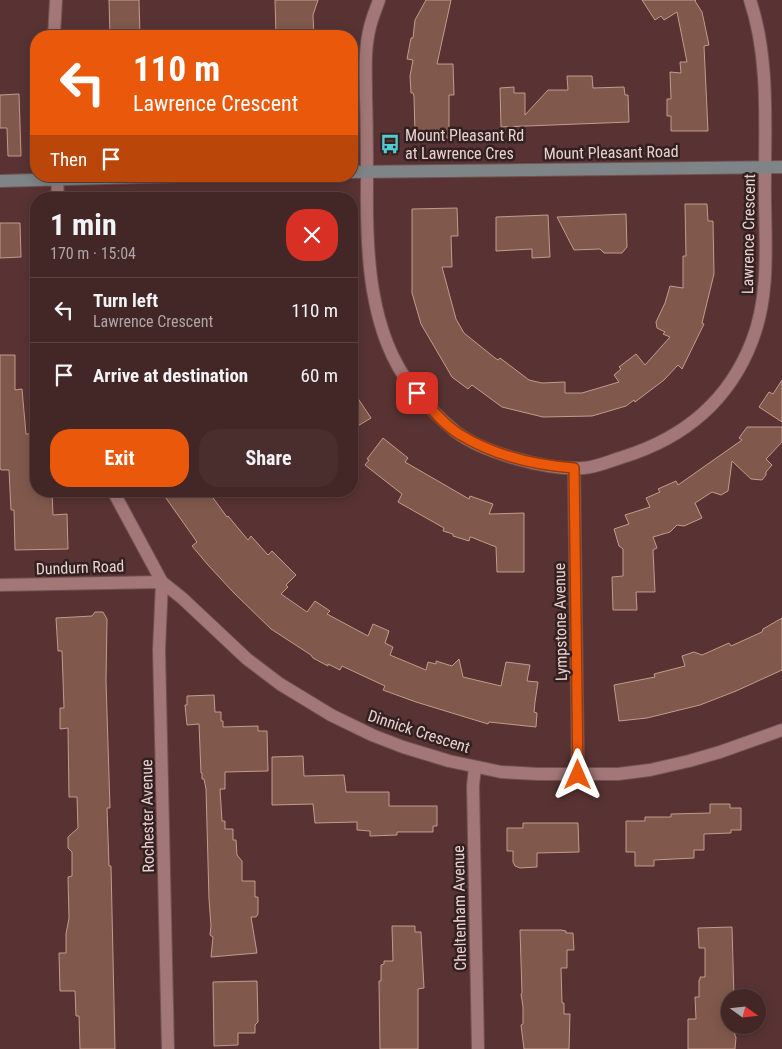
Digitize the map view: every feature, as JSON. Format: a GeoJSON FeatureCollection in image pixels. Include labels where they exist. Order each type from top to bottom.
{"type":"FeatureCollection","features":[{"type":"Feature","properties":{"kind":"main road","name":"Mount Pleasant Road"},"geometry":{"type":"LineString","coordinates":[[358,172],[782,167]]}},
{"type":"Feature","properties":{"kind":"main road"},"geometry":{"type":"LineString","coordinates":[[0,181],[30,179]]}},
{"type":"Feature","properties":{"kind":"street"},"geometry":{"type":"LineString","coordinates":[[54,30],[56,0]]}},
{"type":"Feature","properties":{"kind":"street","name":"Lawrence Crescent"},"geometry":{"type":"LineString","coordinates":[[379,0],[369,28],[365,59],[367,171],[371,273],[379,320],[387,343],[410,384],[439,416],[458,433],[515,458],[550,466],[574,468],[587,468],[659,444],[683,430],[704,414],[725,389],[740,365],[758,327],[765,290],[764,89],[758,28],[750,0]]}},
{"type":"Feature","properties":{"kind":"street","name":"Lympstone Avenue"},"geometry":{"type":"LineString","coordinates":[[574,468],[578,775]]}},
{"type":"Feature","properties":{"kind":"street","name":"Dinnick Crescent"},"geometry":{"type":"LineString","coordinates":[[116,497],[162,582],[261,671],[304,700],[372,735],[421,752],[475,767],[501,772],[578,775],[618,774],[650,770],[720,752],[782,730]]}},
{"type":"Feature","properties":{"kind":"street","name":"Dundurn Road"},"geometry":{"type":"LineString","coordinates":[[0,585],[162,582]]}},
{"type":"Feature","properties":{"kind":"street","name":"Rochester Avenue"},"geometry":{"type":"LineString","coordinates":[[162,582],[160,660],[168,1049]]}},
{"type":"Feature","properties":{"kind":"street","name":"Cheltenham Avenue"},"geometry":{"type":"LineString","coordinates":[[475,767],[473,786],[478,1049]]}},
{"type":"Feature","properties":{"kind":"building"},"geometry":{"type":"Polygon","coordinates":[[[109,0],[139,0],[140,30],[110,30],[109,0]]]}},
{"type":"Feature","properties":{"kind":"building"},"geometry":{"type":"Polygon","coordinates":[[[275,0],[318,0],[313,15],[314,30],[276,30],[275,0]]]}},
{"type":"Feature","properties":{"kind":"building"},"geometry":{"type":"Polygon","coordinates":[[[426,0],[451,0],[437,64],[453,64],[454,95],[449,95],[449,138],[434,138],[434,134],[415,134],[414,96],[411,93],[410,76],[413,60],[407,59],[411,38],[413,38],[415,20],[426,0]]]}},
{"type":"Feature","properties":{"kind":"building"},"geometry":{"type":"Polygon","coordinates":[[[642,0],[696,0],[702,12],[709,45],[704,46],[708,131],[671,131],[671,116],[667,116],[667,99],[671,99],[670,72],[681,73],[680,62],[687,62],[677,12],[664,20],[661,16],[655,20],[642,0]]]}},
{"type":"Feature","properties":{"kind":"building"},"geometry":{"type":"Polygon","coordinates":[[[567,76],[592,76],[593,88],[624,87],[625,95],[628,95],[629,122],[501,127],[500,88],[514,87],[514,93],[525,93],[525,115],[548,90],[568,90],[567,76]]]}},
{"type":"Feature","properties":{"kind":"building"},"geometry":{"type":"Polygon","coordinates":[[[19,94],[21,156],[8,156],[7,128],[0,128],[0,95],[19,94]]]}},
{"type":"Feature","properties":{"kind":"building"},"geometry":{"type":"Polygon","coordinates":[[[685,204],[707,204],[708,221],[713,221],[714,274],[702,323],[704,324],[682,369],[678,365],[664,380],[635,402],[634,400],[626,406],[592,416],[543,417],[502,407],[472,385],[468,389],[452,377],[421,324],[412,293],[412,209],[457,208],[458,236],[451,236],[452,267],[442,267],[456,319],[464,333],[495,358],[498,360],[500,358],[529,380],[542,383],[565,382],[565,393],[582,393],[619,382],[614,375],[621,369],[619,367],[636,354],[645,365],[670,337],[663,334],[665,332],[657,328],[656,322],[665,303],[670,286],[683,288],[683,256],[686,256],[685,204]]]}},
{"type":"Feature","properties":{"kind":"building"},"geometry":{"type":"Polygon","coordinates":[[[626,214],[627,247],[622,253],[604,253],[600,249],[574,250],[557,217],[626,214]]]}},
{"type":"Feature","properties":{"kind":"building"},"geometry":{"type":"Polygon","coordinates":[[[548,215],[550,257],[532,258],[532,249],[496,251],[496,217],[548,215]]]}},
{"type":"Feature","properties":{"kind":"building"},"geometry":{"type":"Polygon","coordinates":[[[0,223],[20,223],[21,257],[0,258],[0,223]]]}},
{"type":"Feature","properties":{"kind":"building"},"geometry":{"type":"Polygon","coordinates":[[[0,355],[15,355],[15,390],[22,389],[26,434],[30,434],[30,497],[52,497],[53,515],[67,514],[68,549],[15,550],[14,510],[11,510],[9,470],[1,470],[0,355]]]}},
{"type":"Feature","properties":{"kind":"building"},"geometry":{"type":"Polygon","coordinates":[[[782,380],[782,422],[759,407],[769,392],[773,394],[782,380]]]}},
{"type":"Feature","properties":{"kind":"building"},"geometry":{"type":"Polygon","coordinates":[[[358,398],[371,418],[358,426],[358,398]]]}},
{"type":"Feature","properties":{"kind":"building"},"geometry":{"type":"Polygon","coordinates":[[[747,427],[782,427],[782,442],[766,459],[772,465],[766,472],[766,475],[762,480],[751,479],[732,461],[728,491],[721,495],[712,492],[695,503],[702,518],[684,526],[677,525],[670,532],[653,537],[657,548],[653,550],[655,592],[636,592],[637,610],[613,610],[612,577],[623,576],[623,549],[619,546],[614,529],[629,524],[625,515],[650,507],[646,498],[660,492],[658,489],[676,481],[678,485],[742,440],[739,438],[747,427]]]}},
{"type":"Feature","properties":{"kind":"building"},"geometry":{"type":"Polygon","coordinates":[[[383,438],[408,458],[405,462],[469,499],[470,496],[493,504],[489,514],[524,513],[524,572],[497,572],[496,547],[471,537],[469,541],[453,536],[453,534],[443,531],[444,528],[398,502],[402,494],[365,465],[369,460],[367,459],[383,438]]]}},
{"type":"Feature","properties":{"kind":"building"},"geometry":{"type":"Polygon","coordinates":[[[165,497],[212,497],[227,517],[248,540],[251,536],[268,555],[272,551],[296,575],[286,585],[288,587],[281,594],[307,612],[315,601],[330,611],[327,614],[368,636],[373,624],[389,631],[385,643],[393,647],[390,655],[426,670],[428,662],[436,664],[436,661],[452,666],[459,659],[463,677],[501,686],[506,662],[530,665],[527,681],[538,682],[534,712],[537,713],[536,727],[489,722],[488,724],[416,702],[383,690],[385,686],[342,666],[340,670],[313,658],[271,629],[233,592],[192,546],[197,542],[165,497]]]}},
{"type":"Feature","properties":{"kind":"building"},"geometry":{"type":"Polygon","coordinates":[[[95,612],[103,612],[107,619],[106,681],[110,808],[107,808],[109,866],[111,866],[115,1049],[80,1049],[79,1016],[76,1016],[75,991],[60,991],[59,953],[66,953],[66,934],[69,918],[68,877],[72,876],[72,852],[68,848],[68,837],[78,828],[77,797],[69,797],[68,728],[60,729],[60,708],[64,708],[62,651],[58,651],[56,618],[92,616],[95,612]]]}},
{"type":"Feature","properties":{"kind":"building"},"geometry":{"type":"Polygon","coordinates":[[[782,618],[782,670],[700,705],[647,718],[619,721],[614,685],[655,677],[654,674],[685,666],[682,656],[694,652],[702,655],[729,643],[731,646],[762,632],[763,629],[782,618]]]}},
{"type":"Feature","properties":{"kind":"building"},"geometry":{"type":"Polygon","coordinates":[[[214,695],[215,712],[221,712],[223,727],[258,726],[258,731],[267,731],[268,771],[225,772],[225,789],[220,789],[222,821],[225,821],[225,829],[233,829],[233,840],[236,840],[237,855],[242,861],[242,881],[255,881],[255,897],[258,897],[258,914],[256,917],[251,917],[257,953],[211,957],[213,937],[210,935],[206,789],[201,773],[199,724],[187,725],[185,705],[187,705],[187,696],[214,695]]]}},
{"type":"Feature","properties":{"kind":"building"},"geometry":{"type":"Polygon","coordinates":[[[303,756],[304,776],[344,775],[346,792],[389,792],[389,806],[437,806],[437,826],[433,826],[433,832],[397,832],[397,835],[370,836],[370,831],[357,830],[357,822],[315,823],[313,804],[272,805],[272,757],[303,756]]]}},
{"type":"Feature","properties":{"kind":"building"},"geometry":{"type":"Polygon","coordinates":[[[710,804],[730,804],[730,808],[741,808],[741,830],[731,830],[731,833],[704,834],[704,850],[694,850],[694,858],[654,860],[654,866],[635,866],[635,852],[626,852],[626,821],[645,821],[645,817],[671,817],[671,814],[710,813],[710,804]]]}},
{"type":"Feature","properties":{"kind":"building"},"geometry":{"type":"Polygon","coordinates":[[[523,823],[578,823],[579,852],[537,853],[537,867],[520,868],[515,866],[513,851],[507,851],[507,828],[523,828],[523,823]]]}},
{"type":"Feature","properties":{"kind":"building"},"geometry":{"type":"Polygon","coordinates":[[[392,926],[415,926],[415,932],[421,932],[424,988],[418,989],[418,1049],[380,1049],[379,981],[381,981],[381,965],[384,964],[384,961],[393,961],[392,926]]]}},
{"type":"Feature","properties":{"kind":"building"},"geometry":{"type":"Polygon","coordinates":[[[732,927],[734,989],[721,989],[721,1034],[735,1034],[735,1049],[688,1049],[688,1019],[696,1019],[695,997],[699,997],[700,977],[705,977],[705,948],[699,948],[698,928],[732,927]]]}},
{"type":"Feature","properties":{"kind":"building"},"geometry":{"type":"Polygon","coordinates":[[[520,930],[561,930],[566,931],[566,933],[573,933],[574,950],[567,950],[567,968],[561,968],[564,1014],[570,1014],[569,1049],[524,1049],[521,1025],[523,1024],[523,1007],[520,930]]]}},
{"type":"Feature","properties":{"kind":"building"},"geometry":{"type":"Polygon","coordinates":[[[257,981],[258,1022],[255,1025],[255,1033],[238,1033],[238,1045],[214,1046],[213,982],[257,981]]]}},
{"type":"Feature","properties":{"kind":"place","name":"Mount Pleasant Rd at Lawrence Cres"},"geometry":{"type":"Point","coordinates":[390,144]}},
{"type":"Feature","properties":{"kind":"route"},"geometry":{"type":"LineString","coordinates":[[417,393],[458,433],[477,443],[515,458],[550,466],[574,468],[578,775]]}}]}
